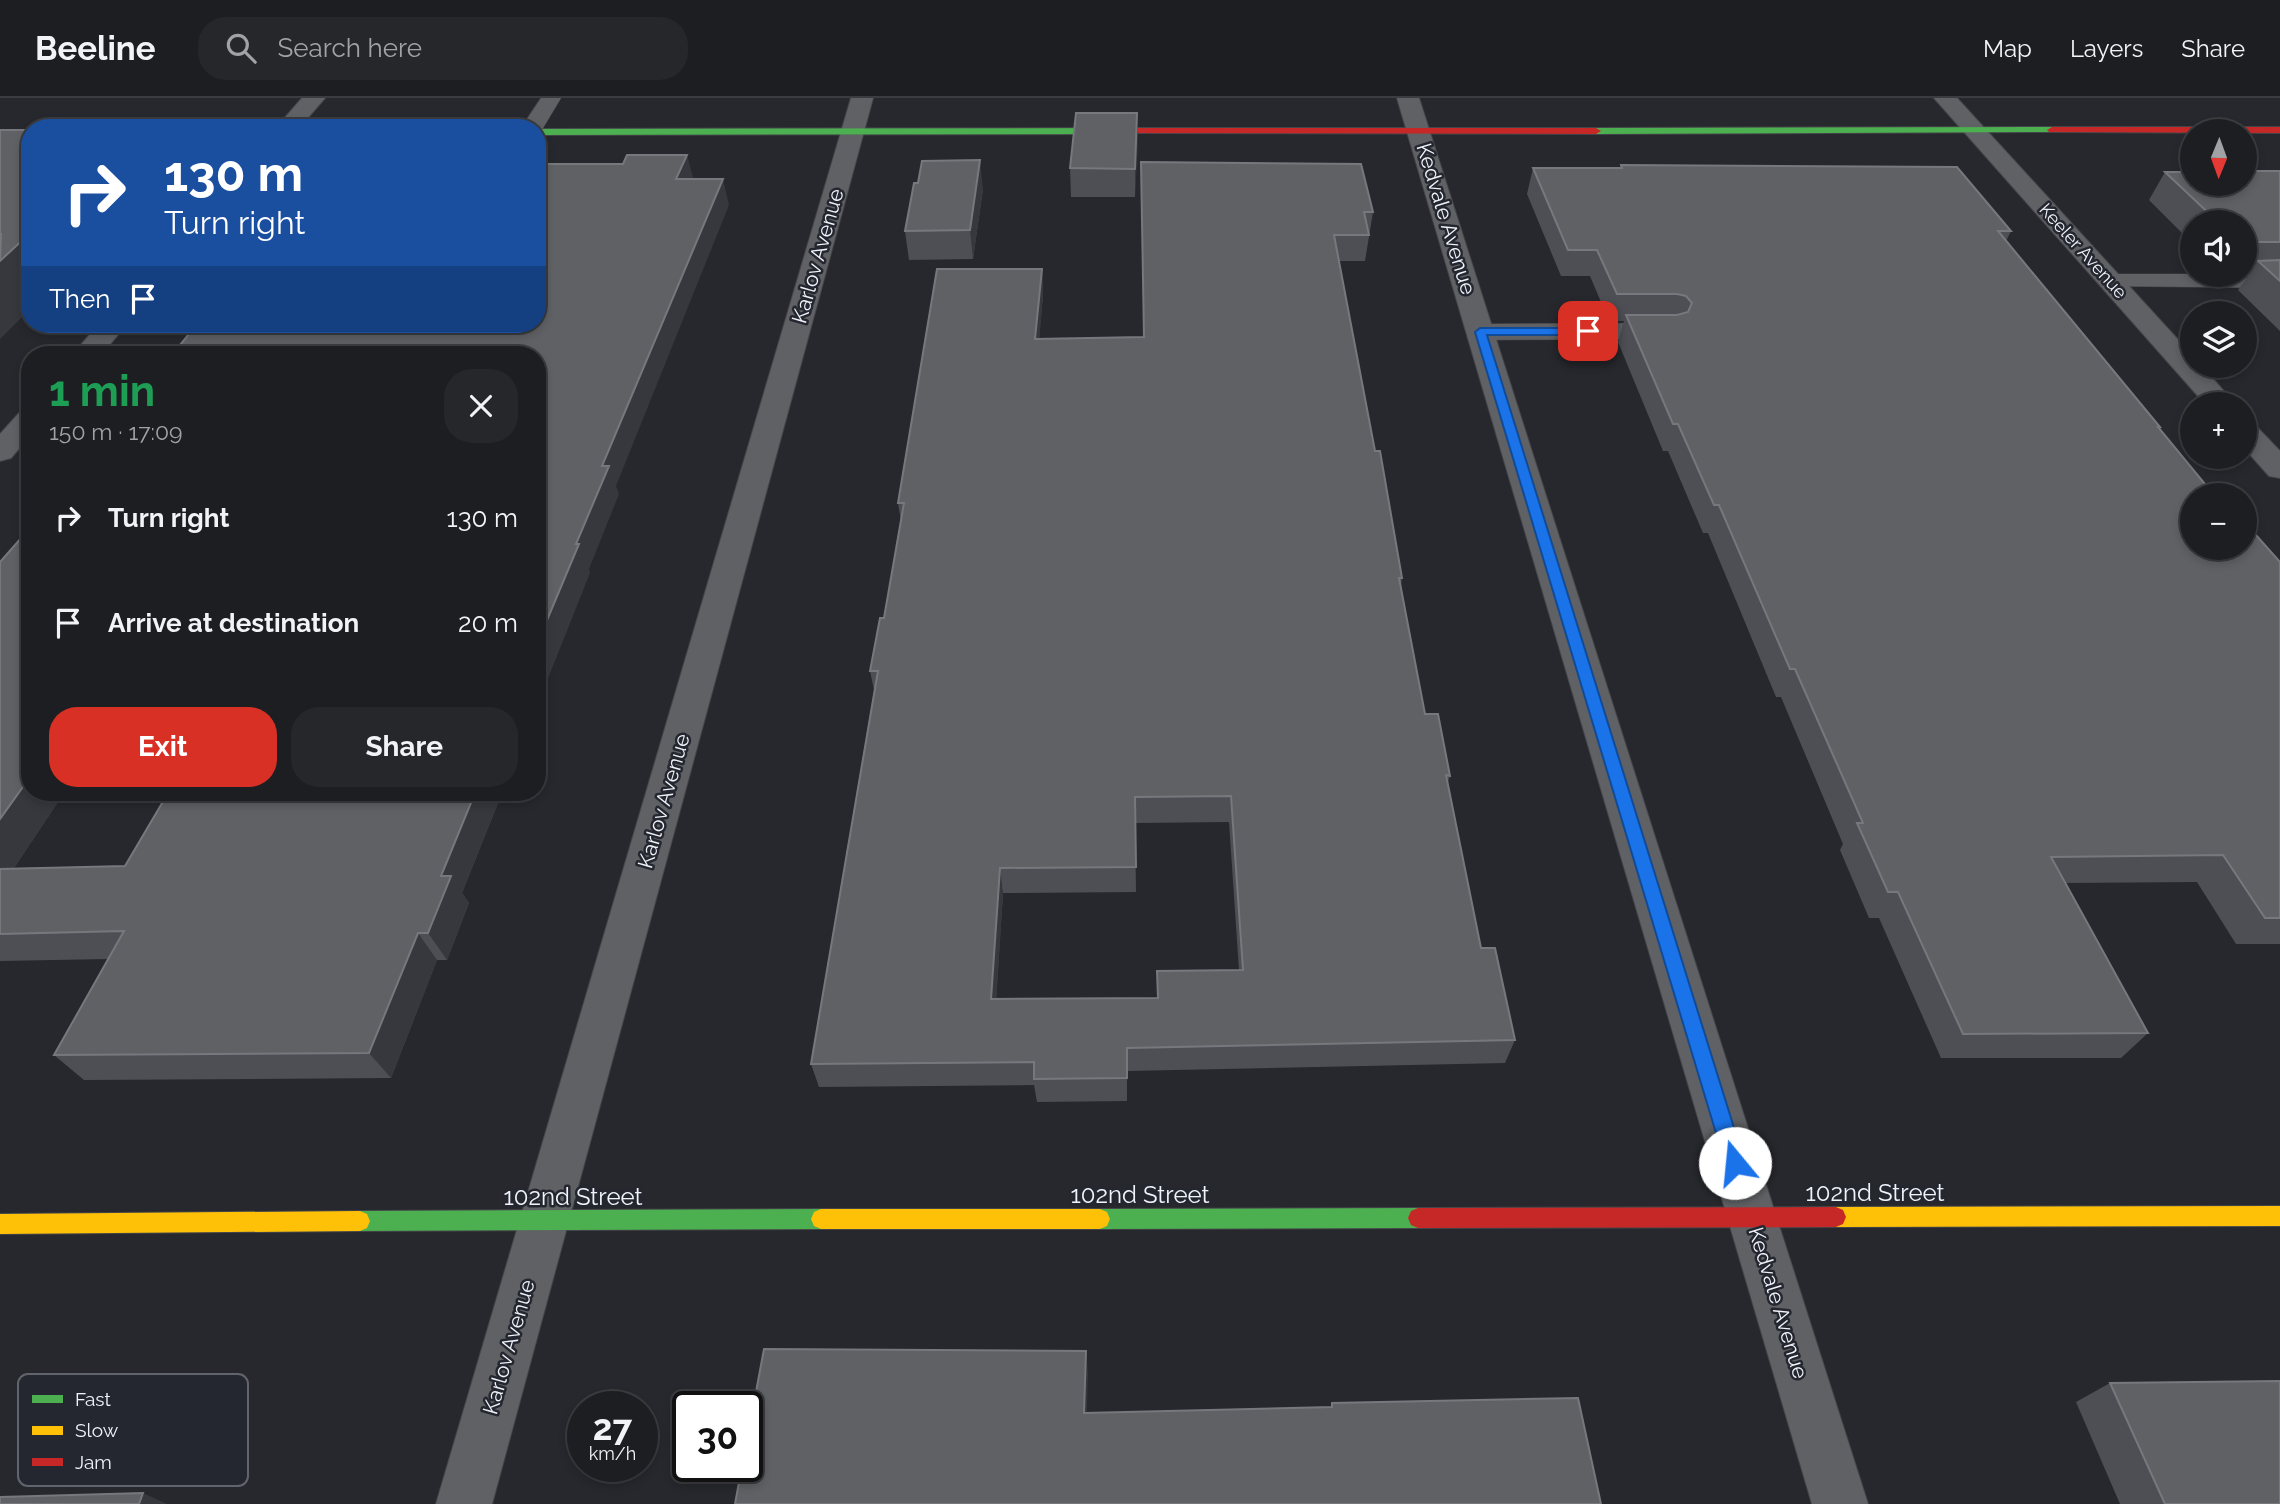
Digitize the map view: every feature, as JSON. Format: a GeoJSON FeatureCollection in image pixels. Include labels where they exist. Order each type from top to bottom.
{"type":"FeatureCollection","features":[{"type":"Feature","properties":{"kind":"main road"},"geometry":{"type":"LineString","coordinates":[[546,132],[857,115],[1413,114],[1974,130],[2280,130]]}},
{"type":"Feature","properties":{"kind":"main road","name":"102nd Street"},"geometry":{"type":"LineString","coordinates":[[0,1224],[1751,1215],[2280,1216]]}},
{"type":"Feature","properties":{"kind":"street"},"geometry":{"type":"LineString","coordinates":[[295,119],[314,98]]}},
{"type":"Feature","properties":{"kind":"street","name":"Keeler Avenue"},"geometry":{"type":"LineString","coordinates":[[1945,98],[2210,392]]}},
{"type":"Feature","properties":{"kind":"street","name":"Kedvale Avenue"},"geometry":{"type":"LineString","coordinates":[[1413,114],[1840,1504]]}},
{"type":"Feature","properties":{"kind":"street","name":"Karlov Avenue"},"geometry":{"type":"LineString","coordinates":[[464,1504],[857,115]]}},
{"type":"Feature","properties":{"kind":"street"},"geometry":{"type":"LineString","coordinates":[[0,452],[21,428]]}},
{"type":"Feature","properties":{"kind":"street"},"geometry":{"type":"LineString","coordinates":[[2257,444],[2280,469]]}},
{"type":"Feature","properties":{"kind":"lane"},"geometry":{"type":"LineString","coordinates":[[538,119],[551,98]]}},
{"type":"Feature","properties":{"kind":"lane"},"geometry":{"type":"LineString","coordinates":[[2110,281],[2280,281]]}},
{"type":"Feature","properties":{"kind":"lane"},"geometry":{"type":"LineString","coordinates":[[1480,332],[1668,331]]}},
{"type":"Feature","properties":{"kind":"building"},"geometry":{"type":"Polygon","coordinates":[[[1076,113],[1137,113],[1135,169],[1070,168],[1076,113]]]}},
{"type":"Feature","properties":{"kind":"building"},"geometry":{"type":"Polygon","coordinates":[[[0,130],[21,130],[21,241],[0,261],[0,130]]]}},
{"type":"Feature","properties":{"kind":"building"},"geometry":{"type":"Polygon","coordinates":[[[627,155],[687,155],[676,179],[723,179],[602,466],[609,466],[546,623],[546,346],[179,346],[190,333],[546,333],[546,164],[623,164],[627,155]]]}},
{"type":"Feature","properties":{"kind":"building"},"geometry":{"type":"Polygon","coordinates":[[[980,160],[970,230],[905,231],[914,183],[918,183],[922,161],[980,160]]]}},
{"type":"Feature","properties":{"kind":"building"},"geometry":{"type":"Polygon","coordinates":[[[1141,162],[1361,164],[1373,212],[1364,212],[1369,235],[1334,235],[1375,451],[1380,451],[1402,578],[1399,578],[1425,714],[1438,714],[1450,776],[1446,775],[1481,948],[1495,948],[1515,1040],[1127,1048],[1127,1078],[1034,1079],[1034,1062],[811,1064],[878,671],[870,671],[880,618],[884,618],[904,503],[898,503],[937,269],[1042,269],[1035,339],[1144,337],[1141,162]],[[1231,796],[1135,797],[1136,867],[1000,868],[991,999],[1158,998],[1157,971],[1243,970],[1231,796]]]}},
{"type":"Feature","properties":{"kind":"building"},"geometry":{"type":"Polygon","coordinates":[[[1621,165],[1957,167],[2011,231],[1998,231],[2180,454],[2180,469],[2193,469],[2204,483],[2180,483],[2180,560],[2257,560],[2257,536],[2280,562],[2280,918],[2265,918],[2223,855],[2051,857],[2148,1033],[1963,1034],[1898,892],[1888,892],[1857,823],[1863,823],[1795,669],[1790,669],[1719,505],[1714,505],[1678,424],[1673,424],[1626,315],[1677,315],[1688,312],[1692,303],[1686,296],[1677,294],[1617,294],[1597,250],[1568,250],[1533,168],[1622,168],[1621,165]]]}},
{"type":"Feature","properties":{"kind":"building"},"geometry":{"type":"Polygon","coordinates":[[[2258,171],[2280,171],[2280,242],[2257,242],[2257,210],[2205,210],[2190,196],[2258,196],[2258,171]]]}},
{"type":"Feature","properties":{"kind":"building"},"geometry":{"type":"Polygon","coordinates":[[[2165,172],[2180,172],[2180,186],[2165,172]]]}},
{"type":"Feature","properties":{"kind":"building"},"geometry":{"type":"Polygon","coordinates":[[[2280,260],[2280,281],[2258,261],[2280,260]]]}},
{"type":"Feature","properties":{"kind":"building"},"geometry":{"type":"Polygon","coordinates":[[[21,538],[21,790],[0,819],[0,562],[21,538]]]}},
{"type":"Feature","properties":{"kind":"building"},"geometry":{"type":"Polygon","coordinates":[[[163,801],[472,801],[441,876],[451,876],[428,933],[418,933],[369,1053],[54,1055],[124,931],[0,934],[0,869],[125,866],[163,801]]]}},
{"type":"Feature","properties":{"kind":"building"},"geometry":{"type":"Polygon","coordinates":[[[764,1349],[1086,1351],[1084,1413],[1332,1407],[1332,1403],[1578,1398],[1601,1504],[735,1504],[739,1482],[763,1482],[763,1391],[756,1391],[764,1349]]]}},
{"type":"Feature","properties":{"kind":"building"},"geometry":{"type":"Polygon","coordinates":[[[2280,1381],[2280,1504],[2165,1504],[2110,1383],[2280,1381]]]}},
{"type":"Feature","properties":{"kind":"building"},"geometry":{"type":"Polygon","coordinates":[[[143,1493],[139,1504],[0,1504],[0,1497],[143,1493]]]}},
{"type":"Feature","properties":{"kind":"traffic: fast"},"geometry":{"type":"LineString","coordinates":[[1596,131],[2052,130]]}},
{"type":"Feature","properties":{"kind":"traffic: fast"},"geometry":{"type":"LineString","coordinates":[[546,132],[1129,131]]}},
{"type":"Feature","properties":{"kind":"traffic: fast"},"geometry":{"type":"LineString","coordinates":[[1100,1219],[1418,1218]]}},
{"type":"Feature","properties":{"kind":"traffic: fast"},"geometry":{"type":"LineString","coordinates":[[360,1221],[821,1219]]}},
{"type":"Feature","properties":{"kind":"traffic: slow"},"geometry":{"type":"LineString","coordinates":[[1836,1217],[2280,1216]]}},
{"type":"Feature","properties":{"kind":"traffic: slow"},"geometry":{"type":"LineString","coordinates":[[821,1219],[1100,1219]]}},
{"type":"Feature","properties":{"kind":"traffic: slow"},"geometry":{"type":"LineString","coordinates":[[0,1224],[360,1221]]}},
{"type":"Feature","properties":{"kind":"traffic: jam"},"geometry":{"type":"LineString","coordinates":[[2052,130],[2280,130]]}},
{"type":"Feature","properties":{"kind":"traffic: jam"},"geometry":{"type":"LineString","coordinates":[[1129,131],[1596,131]]}},
{"type":"Feature","properties":{"kind":"traffic: jam"},"geometry":{"type":"LineString","coordinates":[[1418,1218],[1836,1217]]}},
{"type":"Feature","properties":{"kind":"route"},"geometry":{"type":"LineString","coordinates":[[1588,331],[1480,332],[1735,1163]]}}]}
